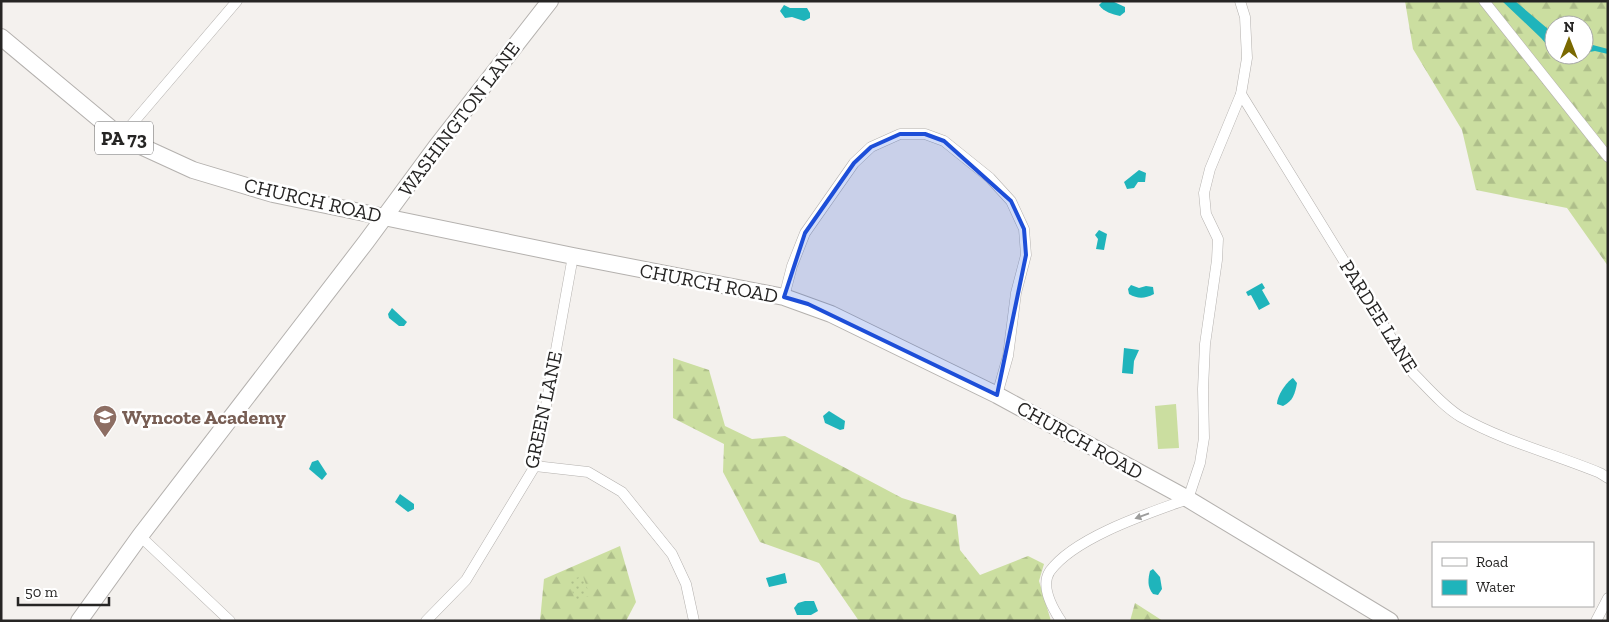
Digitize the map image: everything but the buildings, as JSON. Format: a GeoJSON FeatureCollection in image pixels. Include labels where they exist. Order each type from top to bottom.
{"type":"FeatureCollection","features":[{"type":"Feature","properties":{"kind":"main road","name":"WASHINGTON LANE"},"geometry":{"type":"LineString","coordinates":[[79,621],[140,536],[386,216],[436,147],[550,1]]}},
{"type":"Feature","properties":{"kind":"main road","name":"CHURCH ROAD"},"geometry":{"type":"LineString","coordinates":[[1,37],[121,137],[193,170],[273,194],[573,256],[784,297],[831,314],[997,395],[1188,499],[1390,621]]}},
{"type":"Feature","properties":{"kind":"street"},"geometry":{"type":"LineString","coordinates":[[121,137],[238,1]]}},
{"type":"Feature","properties":{"kind":"street"},"geometry":{"type":"LineString","coordinates":[[1061,621],[1053,610],[1047,589],[1049,572],[1072,552],[1098,536],[1127,521],[1188,499],[1200,463],[1204,438],[1203,389],[1205,344],[1218,239],[1206,214],[1204,193],[1210,169],[1241,94],[1247,58],[1245,17],[1240,1]]}},
{"type":"Feature","properties":{"kind":"street"},"geometry":{"type":"LineString","coordinates":[[1484,1],[1608,157]]}},
{"type":"Feature","properties":{"kind":"street","name":"PARDEE LANE"},"geometry":{"type":"LineString","coordinates":[[1241,94],[1413,373],[1436,397],[1461,416],[1502,435],[1600,473],[1608,478]]}},
{"type":"Feature","properties":{"kind":"street"},"geometry":{"type":"LineString","coordinates":[[784,297],[792,266],[805,233],[854,163],[871,147],[900,134],[925,134],[944,141],[990,178],[1011,201],[1024,229],[1026,255],[1016,293],[1008,356],[997,395]]}},
{"type":"Feature","properties":{"kind":"street","name":"GREEN LANE"},"geometry":{"type":"LineString","coordinates":[[426,621],[466,580],[535,466],[573,256]]}},
{"type":"Feature","properties":{"kind":"street"},"geometry":{"type":"LineString","coordinates":[[535,466],[588,472],[622,492],[672,554],[686,584],[694,621]]}},
{"type":"Feature","properties":{"kind":"street"},"geometry":{"type":"LineString","coordinates":[[140,536],[230,621]]}},
{"type":"Feature","properties":{"kind":"street"},"geometry":{"type":"LineString","coordinates":[[1596,621],[1608,598]]}},
{"type":"Feature","properties":{"kind":"highlighted area"},"geometry":{"type":"Polygon","coordinates":[[[900,134],[925,134],[944,141],[1011,201],[1024,229],[1026,255],[997,395],[808,304],[784,297],[805,233],[854,163],[871,147],[900,134]]]}},
{"type":"Feature","properties":{"kind":"green space"},"geometry":{"type":"Polygon","coordinates":[[[1405,1],[1608,1],[1608,266],[1567,208],[1476,190],[1462,130],[1413,49],[1405,1]]]}},
{"type":"Feature","properties":{"kind":"green space"},"geometry":{"type":"Polygon","coordinates":[[[673,358],[709,370],[725,426],[752,439],[785,436],[902,498],[956,515],[960,550],[980,575],[1028,556],[1044,564],[1039,581],[1051,621],[859,621],[819,563],[760,542],[723,472],[724,444],[673,418],[673,358]]]}},
{"type":"Feature","properties":{"kind":"green space"},"geometry":{"type":"Polygon","coordinates":[[[1176,404],[1179,448],[1158,449],[1155,406],[1176,404]]]}},
{"type":"Feature","properties":{"kind":"green space"},"geometry":{"type":"Polygon","coordinates":[[[620,546],[636,602],[626,621],[540,621],[544,579],[620,546]]]}},
{"type":"Feature","properties":{"kind":"green space"},"geometry":{"type":"Polygon","coordinates":[[[583,576],[590,596],[575,600],[569,580],[583,576]]]}},
{"type":"Feature","properties":{"kind":"green space"},"geometry":{"type":"Polygon","coordinates":[[[1135,603],[1163,621],[1130,621],[1135,603]]]}},
{"type":"Feature","properties":{"kind":"water"},"geometry":{"type":"Polygon","coordinates":[[[1103,1],[1112,1],[1125,7],[1125,12],[1120,16],[1108,12],[1099,5],[1103,1]]]}},
{"type":"Feature","properties":{"kind":"water"},"geometry":{"type":"Polygon","coordinates":[[[1502,1],[1515,1],[1544,26],[1544,41],[1502,1]]]}},
{"type":"Feature","properties":{"kind":"water"},"geometry":{"type":"Polygon","coordinates":[[[784,5],[790,8],[807,8],[810,18],[804,21],[792,17],[785,18],[780,11],[784,5]]]}},
{"type":"Feature","properties":{"kind":"water"},"geometry":{"type":"Polygon","coordinates":[[[1594,45],[1608,49],[1608,54],[1595,51],[1594,45]]]}},
{"type":"Feature","properties":{"kind":"water"},"geometry":{"type":"Polygon","coordinates":[[[1139,170],[1146,173],[1145,182],[1138,182],[1134,188],[1127,189],[1124,182],[1139,170]]]}},
{"type":"Feature","properties":{"kind":"water"},"geometry":{"type":"Polygon","coordinates":[[[1099,230],[1107,234],[1104,250],[1096,249],[1098,239],[1095,235],[1099,230]]]}},
{"type":"Feature","properties":{"kind":"water"},"geometry":{"type":"Polygon","coordinates":[[[1262,283],[1265,288],[1262,290],[1270,304],[1259,310],[1251,295],[1248,296],[1246,292],[1262,283]]]}},
{"type":"Feature","properties":{"kind":"water"},"geometry":{"type":"Polygon","coordinates":[[[1131,285],[1139,288],[1153,287],[1154,294],[1141,298],[1132,296],[1129,294],[1128,289],[1131,285]]]}},
{"type":"Feature","properties":{"kind":"water"},"geometry":{"type":"Polygon","coordinates":[[[392,308],[407,322],[404,326],[399,326],[389,318],[388,314],[392,308]]]}},
{"type":"Feature","properties":{"kind":"water"},"geometry":{"type":"Polygon","coordinates":[[[1124,348],[1139,350],[1134,361],[1133,374],[1122,373],[1124,348]]]}},
{"type":"Feature","properties":{"kind":"water"},"geometry":{"type":"Polygon","coordinates":[[[1293,378],[1297,383],[1293,397],[1283,406],[1277,404],[1282,390],[1293,378]]]}},
{"type":"Feature","properties":{"kind":"water"},"geometry":{"type":"Polygon","coordinates":[[[829,411],[845,421],[844,429],[840,430],[825,423],[823,416],[829,411]]]}},
{"type":"Feature","properties":{"kind":"water"},"geometry":{"type":"Polygon","coordinates":[[[318,460],[327,474],[322,480],[309,469],[312,462],[318,460]]]}},
{"type":"Feature","properties":{"kind":"water"},"geometry":{"type":"Polygon","coordinates":[[[400,494],[414,504],[414,509],[408,512],[395,502],[400,494]]]}},
{"type":"Feature","properties":{"kind":"water"},"geometry":{"type":"Polygon","coordinates":[[[1153,569],[1160,577],[1162,589],[1158,595],[1153,594],[1149,586],[1150,571],[1153,569]]]}},
{"type":"Feature","properties":{"kind":"water"},"geometry":{"type":"Polygon","coordinates":[[[785,573],[787,583],[769,587],[766,578],[785,573]]]}},
{"type":"Feature","properties":{"kind":"water"},"geometry":{"type":"Polygon","coordinates":[[[814,601],[818,611],[811,615],[797,615],[794,608],[798,603],[814,601]]]}},
{"type":"Feature","properties":{"kind":"place","name":"Wyncote Academy"},"geometry":{"type":"Point","coordinates":[105,438]}}]}
